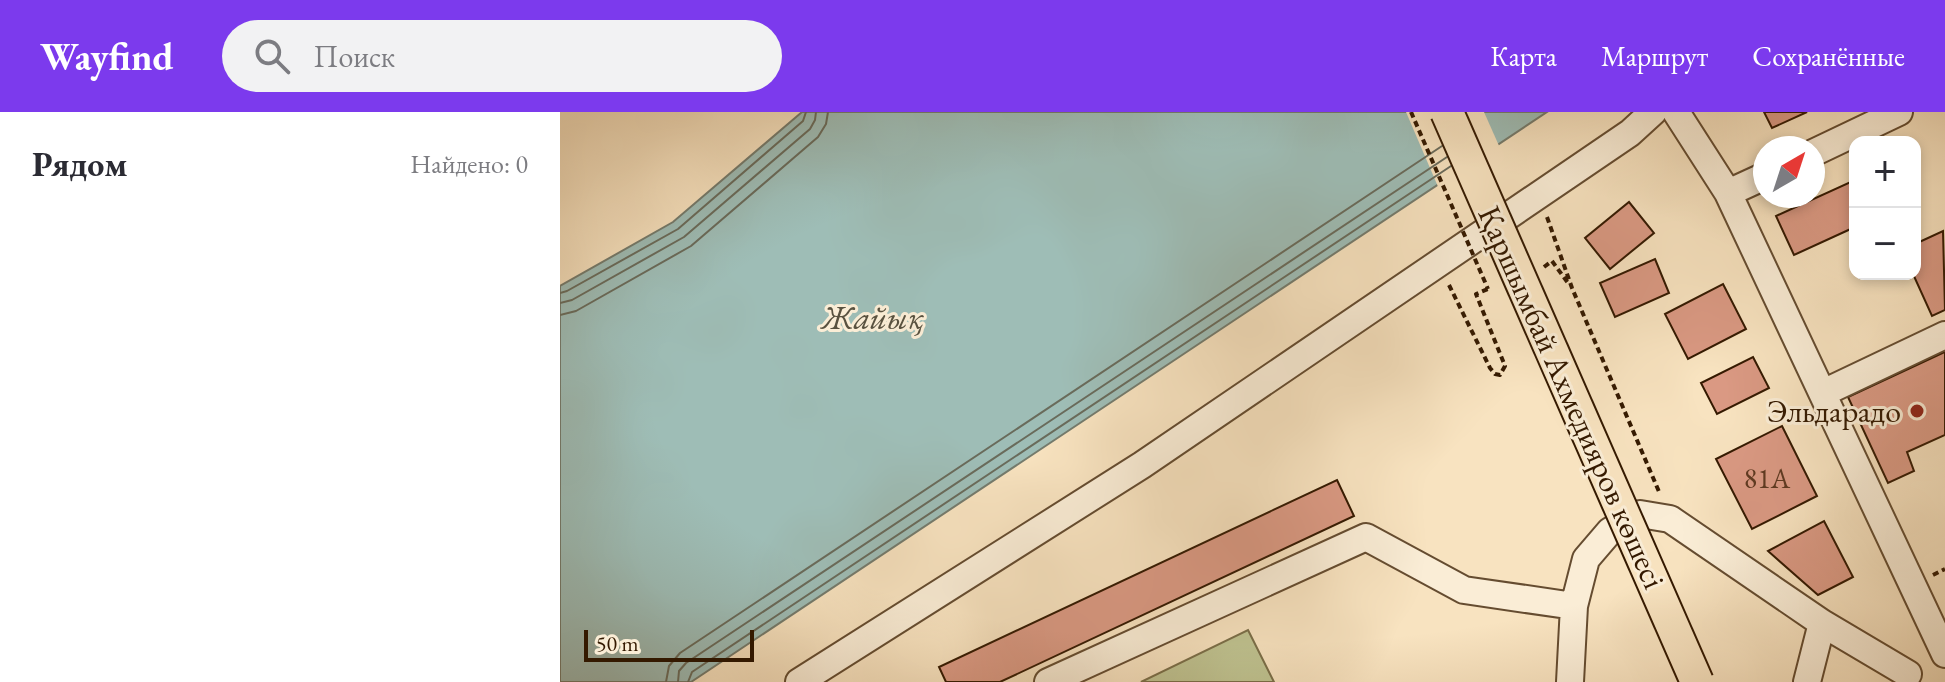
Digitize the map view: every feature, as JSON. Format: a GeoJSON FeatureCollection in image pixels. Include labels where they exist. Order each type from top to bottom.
{"type":"FeatureCollection","features":[{"type":"Feature","properties":{"kind":"main road","name":"Қаршымбай Ахмедияров көшесі"},"geometry":{"type":"LineString","coordinates":[[1447,112],[1697,682]]}},
{"type":"Feature","properties":{"kind":"street"},"geometry":{"type":"LineString","coordinates":[[799,682],[1142,465],[1540,196],[1630,133],[1653,112]]}},
{"type":"Feature","properties":{"kind":"street"},"geometry":{"type":"LineString","coordinates":[[1676,112],[1728,193],[1945,654]]}},
{"type":"Feature","properties":{"kind":"street"},"geometry":{"type":"LineString","coordinates":[[1825,147],[1899,112]]}},
{"type":"Feature","properties":{"kind":"street"},"geometry":{"type":"LineString","coordinates":[[1728,193],[1753,182]]}},
{"type":"Feature","properties":{"kind":"street"},"geometry":{"type":"LineString","coordinates":[[1823,393],[1945,335]]}},
{"type":"Feature","properties":{"kind":"street"},"geometry":{"type":"LineString","coordinates":[[1570,682],[1574,606],[1586,559],[1610,531],[1640,514],[1670,519],[1898,678],[1945,662]]}},
{"type":"Feature","properties":{"kind":"street"},"geometry":{"type":"LineString","coordinates":[[1048,682],[1366,537],[1464,590],[1574,606]]}},
{"type":"Feature","properties":{"kind":"street"},"geometry":{"type":"LineString","coordinates":[[1807,682],[1822,623]]}},
{"type":"Feature","properties":{"kind":"path"},"geometry":{"type":"LineString","coordinates":[[1411,112],[1488,289],[1476,294],[1505,366],[1500,375],[1490,368],[1439,265]]}},
{"type":"Feature","properties":{"kind":"path"},"geometry":{"type":"LineString","coordinates":[[1540,196],[1572,288],[1670,519]]}},
{"type":"Feature","properties":{"kind":"path"},"geometry":{"type":"LineString","coordinates":[[1544,267],[1552,261],[1572,288]]}},
{"type":"Feature","properties":{"kind":"green space"},"geometry":{"type":"Polygon","coordinates":[[[1248,630],[1274,682],[1141,682],[1248,630]]]}},
{"type":"Feature","properties":{"kind":"water","name":"Жайық"},"geometry":{"type":"Polygon","coordinates":[[[802,112],[1547,112],[691,682],[560,682],[560,286],[673,222],[802,112]]]}},
{"type":"Feature","properties":{"kind":"pier"},"geometry":{"type":"Polygon","coordinates":[[[1406,112],[1484,112],[1500,148],[1439,189],[1406,112]]]}},
{"type":"Feature","properties":{"kind":"building"},"geometry":{"type":"Polygon","coordinates":[[[1764,112],[1807,112],[1772,128],[1764,112]]]}},
{"type":"Feature","properties":{"kind":"building"},"geometry":{"type":"Polygon","coordinates":[[[1849,183],[1849,230],[1794,255],[1776,216],[1794,208],[1825,208],[1825,194],[1849,183]]]}},
{"type":"Feature","properties":{"kind":"building"},"geometry":{"type":"Polygon","coordinates":[[[1629,202],[1654,233],[1610,269],[1585,238],[1629,202]]]}},
{"type":"Feature","properties":{"kind":"building"},"geometry":{"type":"Polygon","coordinates":[[[1943,231],[1945,310],[1932,316],[1916,280],[1921,280],[1921,241],[1943,231]]]}},
{"type":"Feature","properties":{"kind":"building"},"geometry":{"type":"Polygon","coordinates":[[[1655,259],[1669,293],[1615,317],[1600,283],[1655,259]]]}},
{"type":"Feature","properties":{"kind":"building"},"geometry":{"type":"Polygon","coordinates":[[[1723,284],[1746,329],[1688,359],[1665,314],[1723,284]]]}},
{"type":"Feature","properties":{"kind":"building"},"geometry":{"type":"Polygon","coordinates":[[[1945,352],[1945,435],[1907,452],[1914,471],[1888,483],[1848,397],[1945,352]]]}},
{"type":"Feature","properties":{"kind":"building"},"geometry":{"type":"Polygon","coordinates":[[[1753,357],[1769,388],[1717,414],[1701,383],[1753,357]]]}},
{"type":"Feature","properties":{"kind":"building"},"geometry":{"type":"Polygon","coordinates":[[[1782,426],[1817,496],[1752,529],[1716,459],[1782,426]]]}},
{"type":"Feature","properties":{"kind":"building"},"geometry":{"type":"Polygon","coordinates":[[[1337,480],[1354,516],[1000,682],[946,682],[939,667],[1337,480]]]}},
{"type":"Feature","properties":{"kind":"building"},"geometry":{"type":"Polygon","coordinates":[[[1824,521],[1853,577],[1818,595],[1768,551],[1824,521]]]}},
{"type":"Feature","properties":{"kind":"place","name":"Эльдарадо"},"geometry":{"type":"Point","coordinates":[1917,411]}}]}
